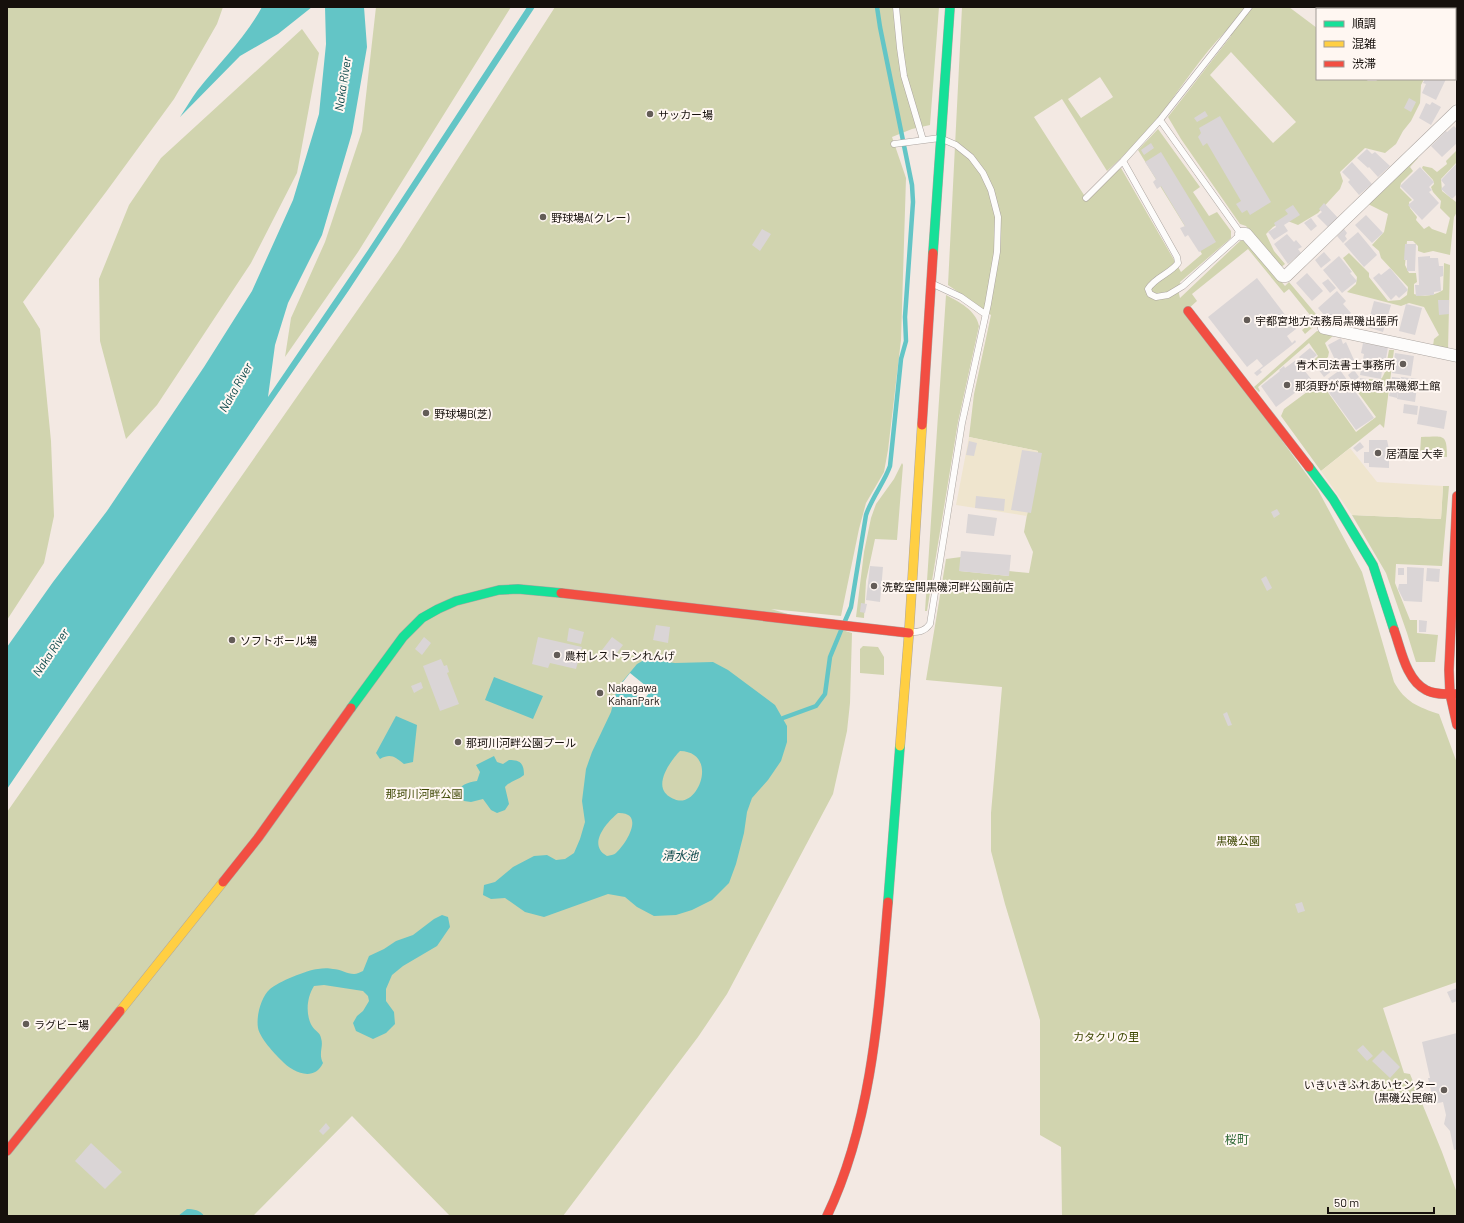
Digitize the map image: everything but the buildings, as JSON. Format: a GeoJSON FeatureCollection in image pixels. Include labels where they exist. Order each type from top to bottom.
{"type":"FeatureCollection","features":[{"type":"Feature","properties":{"kind":"street"},"geometry":{"type":"LineString","coordinates":[[827,1216],[835,1199],[854,1143],[869,1076],[879,1006],[909,632],[940,138],[950,7]]}},
{"type":"Feature","properties":{"kind":"street"},"geometry":{"type":"LineString","coordinates":[[1242,234],[1246,234],[1282,276],[1286,276],[1457,111]]}},
{"type":"Feature","properties":{"kind":"street"},"geometry":{"type":"LineString","coordinates":[[1188,311],[1333,499],[1363,547],[1373,565],[1406,665],[1413,679],[1420,687],[1427,691],[1454,694]]}},
{"type":"Feature","properties":{"kind":"street"},"geometry":{"type":"LineString","coordinates":[[1324,328],[1457,356]]}},
{"type":"Feature","properties":{"kind":"street"},"geometry":{"type":"LineString","coordinates":[[1457,496],[1450,650],[1457,725]]}},
{"type":"Feature","properties":{"kind":"street"},"geometry":{"type":"LineString","coordinates":[[7,1151],[258,838],[403,637],[427,615],[456,601],[499,590],[518,589],[909,632]]}},
{"type":"Feature","properties":{"kind":"lane"},"geometry":{"type":"LineString","coordinates":[[896,7],[904,76],[923,140]]}},
{"type":"Feature","properties":{"kind":"lane"},"geometry":{"type":"LineString","coordinates":[[1086,198],[1123,161],[1160,120],[1248,7]]}},
{"type":"Feature","properties":{"kind":"lane"},"geometry":{"type":"LineString","coordinates":[[1123,161],[1177,257],[1178,263],[1173,269],[1151,283],[1148,289],[1150,294],[1156,297],[1168,295],[1184,286],[1242,234],[1160,120]]}},
{"type":"Feature","properties":{"kind":"lane"},"geometry":{"type":"LineString","coordinates":[[894,144],[940,138],[956,145],[971,157],[983,173],[991,190],[998,217],[997,252],[962,423],[930,624],[926,630],[909,632]]}},
{"type":"Feature","properties":{"kind":"lane"},"geometry":{"type":"LineString","coordinates":[[931,283],[961,297],[985,314]]}},
{"type":"Feature","properties":{"kind":"green space"},"geometry":{"type":"Polygon","coordinates":[[[7,7],[223,7],[217,24],[174,99],[23,302],[40,329],[51,441],[54,516],[44,563],[7,620],[7,7]]]}},
{"type":"Feature","properties":{"kind":"green space"},"geometry":{"type":"Polygon","coordinates":[[[376,7],[511,7],[358,252],[285,357],[291,318],[325,242],[362,131],[376,7]]]}},
{"type":"Feature","properties":{"kind":"green space","name":"那珂川河畔公園"},"geometry":{"type":"Polygon","coordinates":[[[555,7],[939,7],[930,125],[912,129],[892,137],[906,178],[901,340],[884,472],[866,503],[859,529],[841,616],[771,609],[852,633],[850,703],[847,731],[833,794],[727,994],[698,1037],[563,1216],[450,1216],[352,1116],[253,1216],[7,1216],[7,812],[398,252],[555,7]]]}},
{"type":"Feature","properties":{"kind":"green space","name":"黒磯公園"},"geometry":{"type":"Polygon","coordinates":[[[962,7],[1289,7],[1316,27],[1316,80],[1424,80],[1421,85],[1420,103],[1411,121],[1403,131],[1396,144],[1385,153],[1365,148],[1340,172],[1343,181],[1340,189],[1318,213],[1298,225],[1285,220],[1273,227],[1266,234],[1274,251],[1285,264],[1280,268],[1246,226],[1240,224],[1181,139],[1168,117],[1231,36],[1226,31],[1200,61],[1154,122],[1135,144],[1107,171],[1062,99],[1034,117],[1084,195],[1121,168],[1181,272],[1202,254],[1138,150],[1158,129],[1200,187],[1193,192],[1209,216],[1217,212],[1231,231],[1231,238],[1180,282],[1180,298],[1240,241],[1244,240],[1285,286],[1289,282],[1321,320],[1305,334],[1302,330],[1314,320],[1289,289],[1284,293],[1248,249],[1192,294],[1197,301],[1187,310],[1318,490],[1362,572],[1394,682],[1398,689],[1413,703],[1439,714],[1457,763],[1457,982],[1383,1008],[1404,1073],[1410,1074],[1457,1193],[1457,1216],[1062,1216],[1061,1147],[1040,1135],[1040,1020],[1005,904],[991,851],[991,813],[1002,687],[926,680],[946,559],[961,557],[960,571],[1009,576],[1009,571],[1029,573],[1033,552],[1024,532],[1038,451],[969,437],[974,394],[991,315],[948,285],[962,7]],[[1231,52],[1210,75],[1273,143],[1296,122],[1231,52]],[[1100,77],[1068,99],[1081,118],[1113,97],[1100,77]]]}},
{"type":"Feature","properties":{"kind":"green space"},"geometry":{"type":"Polygon","coordinates":[[[1457,7],[1456,50],[1456,8],[1418,8],[1457,7]]]}},
{"type":"Feature","properties":{"kind":"green space"},"geometry":{"type":"Polygon","coordinates":[[[302,29],[319,53],[297,173],[251,263],[157,405],[126,439],[100,341],[99,279],[129,205],[161,158],[302,29]]]}},
{"type":"Feature","properties":{"kind":"green space"},"geometry":{"type":"Polygon","coordinates":[[[1456,54],[1457,55],[1456,73],[1456,54]]]}},
{"type":"Feature","properties":{"kind":"green space"},"geometry":{"type":"Polygon","coordinates":[[[1456,151],[1457,162],[1441,179],[1442,191],[1456,202],[1457,201],[1457,212],[1454,217],[1450,255],[1433,251],[1424,253],[1418,251],[1418,246],[1413,241],[1407,241],[1405,265],[1409,273],[1416,273],[1417,282],[1414,284],[1414,294],[1425,296],[1436,294],[1443,290],[1444,263],[1450,265],[1448,350],[1433,346],[1434,339],[1439,335],[1424,307],[1409,303],[1401,306],[1347,292],[1356,284],[1357,277],[1343,258],[1349,253],[1369,273],[1369,277],[1388,301],[1400,300],[1407,295],[1408,287],[1381,258],[1379,251],[1372,245],[1384,232],[1388,214],[1368,204],[1416,157],[1418,158],[1410,167],[1413,171],[1401,183],[1400,188],[1412,200],[1409,202],[1410,208],[1417,217],[1416,220],[1424,229],[1429,226],[1432,229],[1446,234],[1450,218],[1440,208],[1441,201],[1433,192],[1431,187],[1434,184],[1433,180],[1422,168],[1423,166],[1432,168],[1437,172],[1447,164],[1446,161],[1456,151]]]}},
{"type":"Feature","properties":{"kind":"green space"},"geometry":{"type":"Polygon","coordinates":[[[946,295],[971,311],[979,326],[958,422],[927,611],[925,611],[946,295]]]}},
{"type":"Feature","properties":{"kind":"green space"},"geometry":{"type":"Polygon","coordinates":[[[1317,331],[1334,335],[1325,343],[1329,352],[1328,357],[1315,368],[1310,364],[1318,356],[1309,343],[1258,387],[1259,392],[1254,387],[1317,331]]]}},
{"type":"Feature","properties":{"kind":"green space"},"geometry":{"type":"Polygon","coordinates":[[[1389,350],[1394,350],[1384,428],[1380,424],[1321,471],[1281,416],[1284,409],[1311,389],[1322,384],[1356,432],[1376,417],[1357,391],[1365,392],[1368,389],[1369,379],[1378,380],[1382,378],[1385,372],[1389,350]]]}},
{"type":"Feature","properties":{"kind":"green space"},"geometry":{"type":"Polygon","coordinates":[[[1421,437],[1439,437],[1445,440],[1447,457],[1420,454],[1421,437]]]}},
{"type":"Feature","properties":{"kind":"green space"},"geometry":{"type":"Polygon","coordinates":[[[902,463],[897,540],[875,539],[866,581],[864,618],[856,617],[864,552],[871,518],[876,504],[894,479],[902,463]]]}},
{"type":"Feature","properties":{"kind":"green space"},"geometry":{"type":"Polygon","coordinates":[[[1443,486],[1449,486],[1442,566],[1396,564],[1395,583],[1410,620],[1417,620],[1417,633],[1438,635],[1435,662],[1416,662],[1386,573],[1352,515],[1441,519],[1443,486]]]}},
{"type":"Feature","properties":{"kind":"green space"},"geometry":{"type":"Polygon","coordinates":[[[863,646],[878,647],[884,657],[884,675],[860,673],[860,649],[863,646]]]}},
{"type":"Feature","properties":{"kind":"sand"},"geometry":{"type":"Polygon","coordinates":[[[969,437],[1038,451],[1027,516],[956,505],[969,437]]]}},
{"type":"Feature","properties":{"kind":"sand"},"geometry":{"type":"Polygon","coordinates":[[[1350,448],[1377,482],[1443,486],[1441,519],[1352,515],[1321,471],[1350,448]]]}},
{"type":"Feature","properties":{"kind":"water"},"geometry":{"type":"Polygon","coordinates":[[[262,7],[312,7],[278,34],[240,56],[180,117],[197,91],[240,40],[262,7]]]}},
{"type":"Feature","properties":{"kind":"water","name":"Naka River"},"geometry":{"type":"Polygon","coordinates":[[[325,7],[364,7],[367,47],[352,133],[322,235],[288,303],[275,345],[268,397],[368,250],[527,7],[535,7],[349,290],[7,789],[7,647],[53,582],[107,511],[204,367],[252,291],[293,200],[319,114],[326,44],[325,7]]]}},
{"type":"Feature","properties":{"kind":"water","name":"清水池"},"geometry":{"type":"Polygon","coordinates":[[[646,659],[675,663],[713,662],[728,670],[775,705],[787,726],[787,742],[781,761],[768,780],[752,798],[747,812],[744,833],[736,864],[729,883],[712,900],[692,910],[676,915],[654,916],[637,907],[625,897],[608,894],[544,917],[525,912],[505,898],[491,899],[483,895],[484,885],[495,882],[513,867],[534,856],[547,855],[556,860],[565,859],[574,853],[585,822],[582,801],[586,769],[592,752],[611,712],[617,688],[637,664],[646,659]],[[680,751],[667,768],[662,784],[667,795],[674,799],[683,800],[691,797],[697,789],[701,780],[702,770],[699,761],[692,754],[680,751]],[[618,813],[608,822],[600,834],[599,846],[601,851],[607,856],[615,854],[620,849],[631,829],[631,818],[626,814],[618,813]]]}},
{"type":"Feature","properties":{"kind":"water"},"geometry":{"type":"Polygon","coordinates":[[[494,677],[543,696],[533,719],[485,700],[494,677]]]}},
{"type":"Feature","properties":{"kind":"water"},"geometry":{"type":"Polygon","coordinates":[[[396,716],[417,725],[413,762],[404,764],[390,756],[380,759],[376,753],[396,716]]]}},
{"type":"Feature","properties":{"kind":"water"},"geometry":{"type":"Polygon","coordinates":[[[494,756],[497,762],[503,764],[509,760],[521,763],[524,771],[524,775],[509,783],[505,787],[509,804],[505,810],[497,813],[491,810],[483,799],[471,802],[464,801],[460,792],[462,786],[477,781],[480,772],[476,765],[494,756]]]}},
{"type":"Feature","properties":{"kind":"water"},"geometry":{"type":"Polygon","coordinates":[[[442,915],[448,917],[450,927],[437,946],[403,966],[392,975],[386,989],[386,1001],[394,1012],[395,1024],[386,1033],[373,1039],[356,1031],[353,1023],[369,1001],[368,996],[363,991],[324,985],[314,986],[308,1000],[308,1016],[313,1028],[320,1034],[322,1041],[321,1056],[323,1063],[319,1069],[309,1074],[303,1074],[291,1069],[264,1041],[258,1028],[259,1012],[264,997],[274,986],[300,974],[313,970],[328,968],[354,974],[363,971],[369,956],[396,941],[413,935],[434,919],[442,915]]]}},
{"type":"Feature","properties":{"kind":"water"},"geometry":{"type":"Polygon","coordinates":[[[187,1209],[199,1211],[204,1216],[178,1216],[187,1209]]]}},
{"type":"Feature","properties":{"kind":"pier"},"geometry":{"type":"Polygon","coordinates":[[[630,673],[651,690],[644,700],[622,683],[630,673]]]}},
{"type":"Feature","properties":{"kind":"waterway"},"geometry":{"type":"LineString","coordinates":[[845,621],[851,607],[866,515],[871,502],[890,466],[901,359],[906,341],[905,317],[913,202],[912,185],[877,7]]}},
{"type":"Feature","properties":{"kind":"waterway"},"geometry":{"type":"LineString","coordinates":[[783,718],[816,706],[825,694],[830,657],[842,628]]}},
{"type":"Feature","properties":{"kind":"traffic: fast"},"geometry":{"type":"LineString","coordinates":[[933,253],[950,7]]}},
{"type":"Feature","properties":{"kind":"traffic: fast"},"geometry":{"type":"LineString","coordinates":[[1309,467],[1333,499],[1373,565],[1394,630]]}},
{"type":"Feature","properties":{"kind":"traffic: fast"},"geometry":{"type":"LineString","coordinates":[[351,708],[403,637],[422,618],[438,609],[456,601],[499,590],[518,589],[561,593]]}},
{"type":"Feature","properties":{"kind":"traffic: fast"},"geometry":{"type":"LineString","coordinates":[[888,902],[900,746]]}},
{"type":"Feature","properties":{"kind":"traffic: slow"},"geometry":{"type":"LineString","coordinates":[[900,746],[909,633],[922,425]]}},
{"type":"Feature","properties":{"kind":"traffic: slow"},"geometry":{"type":"LineString","coordinates":[[120,1011],[223,882]]}},
{"type":"Feature","properties":{"kind":"traffic: jam"},"geometry":{"type":"LineString","coordinates":[[922,425],[933,253]]}},
{"type":"Feature","properties":{"kind":"traffic: jam"},"geometry":{"type":"LineString","coordinates":[[1188,311],[1309,467]]}},
{"type":"Feature","properties":{"kind":"traffic: jam"},"geometry":{"type":"LineString","coordinates":[[1457,496],[1449,670],[1450,694],[1457,725]]}},
{"type":"Feature","properties":{"kind":"traffic: jam"},"geometry":{"type":"LineString","coordinates":[[561,593],[909,633]]}},
{"type":"Feature","properties":{"kind":"traffic: jam"},"geometry":{"type":"LineString","coordinates":[[1394,630],[1409,672],[1419,685],[1433,693],[1457,694]]}},
{"type":"Feature","properties":{"kind":"traffic: jam"},"geometry":{"type":"LineString","coordinates":[[223,882],[258,838],[351,708]]}},
{"type":"Feature","properties":{"kind":"traffic: jam"},"geometry":{"type":"LineString","coordinates":[[827,1216],[855,1141],[864,1102],[877,1022],[888,902]]}},
{"type":"Feature","properties":{"kind":"traffic: jam"},"geometry":{"type":"LineString","coordinates":[[7,1151],[120,1011]]}},
{"type":"Feature","properties":{"kind":"place","name":"サッカー場"},"geometry":{"type":"Point","coordinates":[650,114]}},
{"type":"Feature","properties":{"kind":"place","name":"野球場A(クレー)"},"geometry":{"type":"Point","coordinates":[543,217]}},
{"type":"Feature","properties":{"kind":"place","name":"宇都宮地方法務局黒磯出張所"},"geometry":{"type":"Point","coordinates":[1247,320]}},
{"type":"Feature","properties":{"kind":"place","name":"青木司法書士事務所"},"geometry":{"type":"Point","coordinates":[1403,364]}},
{"type":"Feature","properties":{"kind":"place","name":"那須野が原博物館 黒磯郷土館"},"geometry":{"type":"Point","coordinates":[1287,385]}},
{"type":"Feature","properties":{"kind":"place","name":"野球場B(芝)"},"geometry":{"type":"Point","coordinates":[426,413]}},
{"type":"Feature","properties":{"kind":"place","name":"居酒屋 大幸"},"geometry":{"type":"Point","coordinates":[1378,453]}},
{"type":"Feature","properties":{"kind":"place","name":"洗乾空間黒磯河畔公園前店"},"geometry":{"type":"Point","coordinates":[874,586]}},
{"type":"Feature","properties":{"kind":"place","name":"ソフトボール場"},"geometry":{"type":"Point","coordinates":[232,640]}},
{"type":"Feature","properties":{"kind":"place","name":"農村レストランれんげ"},"geometry":{"type":"Point","coordinates":[557,655]}},
{"type":"Feature","properties":{"kind":"place","name":"Nakagawa KahanPark"},"geometry":{"type":"Point","coordinates":[600,693]}},
{"type":"Feature","properties":{"kind":"place","name":"那珂川河畔公園プール"},"geometry":{"type":"Point","coordinates":[458,742]}},
{"type":"Feature","properties":{"kind":"place","name":"ラグビー場"},"geometry":{"type":"Point","coordinates":[26,1024]}},
{"type":"Feature","properties":{"kind":"place","name":"いきいきふれあいセンター (黒磯公民館)"},"geometry":{"type":"Point","coordinates":[1444,1090]}},
{"type":"Feature","properties":{"kind":"district","name":"桜町"},"geometry":{"type":"Point","coordinates":[1237,1139]}},
{"type":"Feature","properties":{"kind":"park label","name":"カタクリの里"},"geometry":{"type":"Point","coordinates":[1106,1036]}}]}
